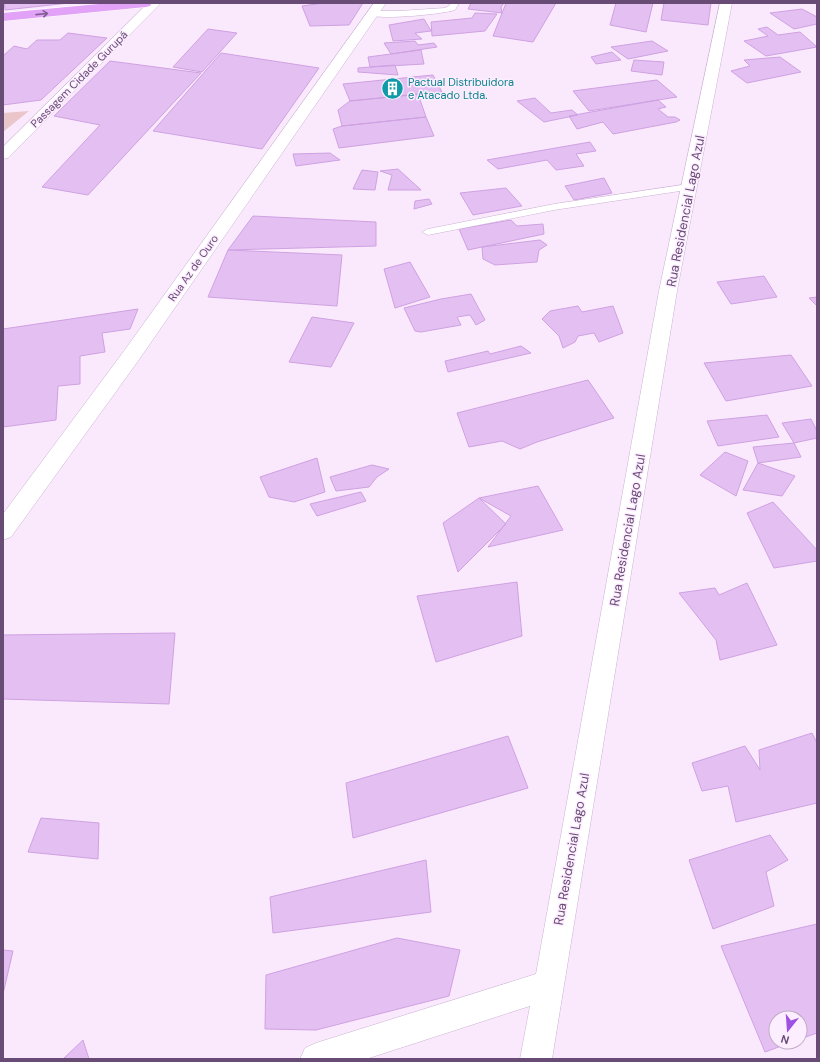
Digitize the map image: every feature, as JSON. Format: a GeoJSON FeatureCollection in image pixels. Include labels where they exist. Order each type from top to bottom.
{"type":"FeatureCollection","features":[{"type":"Feature","properties":{"kind":"highway"},"geometry":{"type":"LineString","coordinates":[[3,17],[146,3]]}},
{"type":"Feature","properties":{"kind":"street","name":"Passagem Cidade Gurupá"},"geometry":{"type":"LineString","coordinates":[[3,156],[154,3]]}},
{"type":"Feature","properties":{"kind":"street","name":"Rua Residencial Lago Azul"},"geometry":{"type":"LineString","coordinates":[[536,1059],[667,299],[726,3]]}},
{"type":"Feature","properties":{"kind":"street","name":"Rua Az de Ouro"},"geometry":{"type":"LineString","coordinates":[[3,531],[136,350],[376,9]]}},
{"type":"Feature","properties":{"kind":"street"},"geometry":{"type":"LineString","coordinates":[[316,1059],[548,985]]}},
{"type":"Feature","properties":{"kind":"lane"},"geometry":{"type":"LineString","coordinates":[[415,13],[421,3]]}},
{"type":"Feature","properties":{"kind":"lane"},"geometry":{"type":"LineString","coordinates":[[376,9],[415,13],[446,10],[452,8],[455,3]]}},
{"type":"Feature","properties":{"kind":"lane"},"geometry":{"type":"LineString","coordinates":[[428,232],[554,207],[690,187]]}},
{"type":"Feature","properties":{"kind":"shaded area"},"geometry":{"type":"Polygon","coordinates":[[[29,111],[3,132],[3,113],[29,111]]]}},
{"type":"Feature","properties":{"kind":"building"},"geometry":{"type":"Polygon","coordinates":[[[4,3],[69,3],[5,10],[4,3]]]}},
{"type":"Feature","properties":{"kind":"building"},"geometry":{"type":"Polygon","coordinates":[[[323,3],[363,3],[349,25],[310,26],[302,6],[323,3]]]}},
{"type":"Feature","properties":{"kind":"building"},"geometry":{"type":"Polygon","coordinates":[[[471,3],[504,3],[501,7],[502,13],[468,9],[471,3]]]}},
{"type":"Feature","properties":{"kind":"building"},"geometry":{"type":"Polygon","coordinates":[[[506,3],[556,3],[533,42],[493,36],[506,3]]]}},
{"type":"Feature","properties":{"kind":"building"},"geometry":{"type":"Polygon","coordinates":[[[616,3],[653,3],[646,32],[610,25],[616,3]]]}},
{"type":"Feature","properties":{"kind":"building"},"geometry":{"type":"Polygon","coordinates":[[[664,3],[711,3],[708,25],[661,20],[664,3]]]}},
{"type":"Feature","properties":{"kind":"building"},"geometry":{"type":"Polygon","coordinates":[[[802,9],[817,17],[817,24],[794,29],[770,13],[802,9]]]}},
{"type":"Feature","properties":{"kind":"building"},"geometry":{"type":"Polygon","coordinates":[[[475,13],[497,14],[485,31],[432,36],[431,22],[472,18],[475,13]]]}},
{"type":"Feature","properties":{"kind":"building"},"geometry":{"type":"Polygon","coordinates":[[[424,19],[431,31],[415,33],[422,39],[393,41],[389,25],[424,19]]]}},
{"type":"Feature","properties":{"kind":"building"},"geometry":{"type":"Polygon","coordinates":[[[767,27],[778,35],[800,32],[817,47],[766,56],[744,41],[768,36],[758,29],[767,27]]]}},
{"type":"Feature","properties":{"kind":"building"},"geometry":{"type":"Polygon","coordinates":[[[208,29],[237,33],[202,72],[173,67],[208,29]]]}},
{"type":"Feature","properties":{"kind":"building"},"geometry":{"type":"Polygon","coordinates":[[[68,33],[107,38],[41,100],[3,105],[3,56],[14,46],[27,49],[37,40],[60,40],[68,33]]]}},
{"type":"Feature","properties":{"kind":"building"},"geometry":{"type":"Polygon","coordinates":[[[415,41],[418,45],[434,43],[437,47],[391,54],[384,43],[415,41]]]}},
{"type":"Feature","properties":{"kind":"building"},"geometry":{"type":"Polygon","coordinates":[[[652,41],[668,51],[628,59],[611,47],[652,41]]]}},
{"type":"Feature","properties":{"kind":"building"},"geometry":{"type":"Polygon","coordinates":[[[421,50],[424,64],[370,67],[368,57],[421,50]]]}},
{"type":"Feature","properties":{"kind":"building"},"geometry":{"type":"Polygon","coordinates":[[[612,52],[621,60],[596,64],[591,57],[612,52]]]}},
{"type":"Feature","properties":{"kind":"building"},"geometry":{"type":"Polygon","coordinates":[[[221,53],[319,68],[262,149],[153,131],[221,53]]]}},
{"type":"Feature","properties":{"kind":"building"},"geometry":{"type":"Polygon","coordinates":[[[780,57],[801,72],[747,83],[731,71],[750,66],[744,60],[780,57]]]}},
{"type":"Feature","properties":{"kind":"building"},"geometry":{"type":"Polygon","coordinates":[[[634,60],[664,62],[662,75],[631,71],[634,60]]]}},
{"type":"Feature","properties":{"kind":"building"},"geometry":{"type":"Polygon","coordinates":[[[110,61],[201,73],[88,195],[42,187],[100,125],[54,116],[110,61]]]}},
{"type":"Feature","properties":{"kind":"building"},"geometry":{"type":"Polygon","coordinates":[[[395,65],[398,75],[358,72],[358,68],[395,65]]]}},
{"type":"Feature","properties":{"kind":"building","name":"Pactual Distribuidora e Atacado Ltda."},"geometry":{"type":"Polygon","coordinates":[[[433,75],[442,92],[350,101],[343,84],[433,75]]]}},
{"type":"Feature","properties":{"kind":"building"},"geometry":{"type":"Polygon","coordinates":[[[657,80],[677,97],[589,111],[573,91],[657,80]]]}},
{"type":"Feature","properties":{"kind":"building"},"geometry":{"type":"Polygon","coordinates":[[[418,94],[426,117],[342,126],[338,110],[350,101],[418,94]]]}},
{"type":"Feature","properties":{"kind":"building"},"geometry":{"type":"Polygon","coordinates":[[[535,98],[551,113],[572,110],[578,115],[544,122],[517,101],[535,98]]]}},
{"type":"Feature","properties":{"kind":"building"},"geometry":{"type":"Polygon","coordinates":[[[658,100],[666,107],[658,109],[668,117],[675,117],[680,120],[613,134],[603,122],[577,129],[569,116],[658,100]]]}},
{"type":"Feature","properties":{"kind":"building"},"geometry":{"type":"Polygon","coordinates":[[[426,117],[434,136],[339,148],[333,129],[342,126],[426,117]]]}},
{"type":"Feature","properties":{"kind":"building"},"geometry":{"type":"Polygon","coordinates":[[[590,142],[596,151],[576,154],[584,166],[556,170],[547,160],[498,169],[487,160],[590,142]]]}},
{"type":"Feature","properties":{"kind":"building"},"geometry":{"type":"Polygon","coordinates":[[[330,153],[340,160],[296,166],[293,154],[330,153]]]}},
{"type":"Feature","properties":{"kind":"building"},"geometry":{"type":"Polygon","coordinates":[[[398,169],[421,190],[388,190],[392,175],[380,171],[398,169]]]}},
{"type":"Feature","properties":{"kind":"building"},"geometry":{"type":"Polygon","coordinates":[[[362,170],[378,172],[375,190],[353,189],[362,170]]]}},
{"type":"Feature","properties":{"kind":"building"},"geometry":{"type":"Polygon","coordinates":[[[604,178],[612,193],[574,200],[565,186],[604,178]]]}},
{"type":"Feature","properties":{"kind":"building"},"geometry":{"type":"Polygon","coordinates":[[[506,188],[522,206],[473,215],[460,193],[506,188]]]}},
{"type":"Feature","properties":{"kind":"building"},"geometry":{"type":"Polygon","coordinates":[[[429,199],[432,204],[414,209],[415,201],[429,199]]]}},
{"type":"Feature","properties":{"kind":"building"},"geometry":{"type":"Polygon","coordinates":[[[253,216],[376,222],[376,246],[228,250],[253,216]]]}},
{"type":"Feature","properties":{"kind":"building"},"geometry":{"type":"Polygon","coordinates":[[[511,220],[517,226],[543,224],[544,234],[468,250],[459,229],[511,220]]]}},
{"type":"Feature","properties":{"kind":"building"},"geometry":{"type":"Polygon","coordinates":[[[540,240],[547,245],[539,250],[537,262],[495,265],[483,259],[482,247],[540,240]]]}},
{"type":"Feature","properties":{"kind":"building"},"geometry":{"type":"Polygon","coordinates":[[[228,250],[342,255],[337,306],[208,297],[228,250]]]}},
{"type":"Feature","properties":{"kind":"building"},"geometry":{"type":"Polygon","coordinates":[[[410,262],[430,297],[395,308],[384,269],[410,262]]]}},
{"type":"Feature","properties":{"kind":"building"},"geometry":{"type":"Polygon","coordinates":[[[764,276],[777,297],[731,304],[717,282],[764,276]]]}},
{"type":"Feature","properties":{"kind":"building"},"geometry":{"type":"Polygon","coordinates":[[[471,294],[485,320],[476,325],[470,315],[457,317],[461,325],[421,332],[415,331],[404,308],[441,299],[471,294]]]}},
{"type":"Feature","properties":{"kind":"building"},"geometry":{"type":"Polygon","coordinates":[[[817,297],[817,306],[809,298],[817,297]]]}},
{"type":"Feature","properties":{"kind":"building"},"geometry":{"type":"Polygon","coordinates":[[[578,306],[582,312],[613,306],[623,333],[599,342],[594,333],[578,336],[575,342],[563,348],[559,336],[542,319],[550,311],[578,306]]]}},
{"type":"Feature","properties":{"kind":"building"},"geometry":{"type":"Polygon","coordinates":[[[138,309],[130,329],[102,333],[105,352],[80,356],[80,384],[58,386],[56,420],[3,427],[3,329],[138,309]]]}},
{"type":"Feature","properties":{"kind":"building"},"geometry":{"type":"Polygon","coordinates":[[[312,317],[354,323],[331,367],[289,362],[312,317]]]}},
{"type":"Feature","properties":{"kind":"building"},"geometry":{"type":"Polygon","coordinates":[[[521,346],[531,353],[448,372],[445,361],[488,351],[490,354],[521,346]]]}},
{"type":"Feature","properties":{"kind":"building"},"geometry":{"type":"Polygon","coordinates":[[[791,355],[812,386],[726,401],[704,363],[791,355]]]}},
{"type":"Feature","properties":{"kind":"building"},"geometry":{"type":"Polygon","coordinates":[[[588,380],[614,418],[537,442],[520,449],[502,441],[469,447],[457,413],[588,380]]]}},
{"type":"Feature","properties":{"kind":"building"},"geometry":{"type":"Polygon","coordinates":[[[767,415],[779,437],[718,446],[707,421],[767,415]]]}},
{"type":"Feature","properties":{"kind":"building"},"geometry":{"type":"Polygon","coordinates":[[[811,419],[817,431],[817,438],[794,443],[782,423],[811,419]]]}},
{"type":"Feature","properties":{"kind":"building"},"geometry":{"type":"Polygon","coordinates":[[[794,443],[801,457],[758,463],[753,447],[794,443]]]}},
{"type":"Feature","properties":{"kind":"building"},"geometry":{"type":"Polygon","coordinates":[[[725,452],[748,461],[736,496],[700,475],[725,452]]]}},
{"type":"Feature","properties":{"kind":"building"},"geometry":{"type":"Polygon","coordinates":[[[317,458],[325,492],[294,502],[269,497],[260,477],[317,458]]]}},
{"type":"Feature","properties":{"kind":"building"},"geometry":{"type":"Polygon","coordinates":[[[758,463],[795,476],[782,496],[743,490],[758,463]]]}},
{"type":"Feature","properties":{"kind":"building"},"geometry":{"type":"Polygon","coordinates":[[[372,465],[389,469],[377,477],[369,487],[336,491],[330,477],[372,465]]]}},
{"type":"Feature","properties":{"kind":"building"},"geometry":{"type":"Polygon","coordinates":[[[538,486],[563,530],[488,547],[511,516],[479,498],[538,486]]]}},
{"type":"Feature","properties":{"kind":"building"},"geometry":{"type":"Polygon","coordinates":[[[361,492],[366,501],[317,516],[310,504],[361,492]]]}},
{"type":"Feature","properties":{"kind":"building"},"geometry":{"type":"Polygon","coordinates":[[[479,498],[506,524],[458,572],[443,523],[479,498]]]}},
{"type":"Feature","properties":{"kind":"building"},"geometry":{"type":"Polygon","coordinates":[[[773,502],[817,550],[817,561],[774,568],[747,513],[773,502]]]}},
{"type":"Feature","properties":{"kind":"building"},"geometry":{"type":"Polygon","coordinates":[[[517,582],[522,636],[436,662],[417,596],[517,582]]]}},
{"type":"Feature","properties":{"kind":"building"},"geometry":{"type":"Polygon","coordinates":[[[747,583],[777,645],[720,660],[716,640],[679,593],[715,588],[719,595],[747,583]]]}},
{"type":"Feature","properties":{"kind":"building"},"geometry":{"type":"Polygon","coordinates":[[[175,633],[169,704],[3,699],[3,635],[175,633]]]}},
{"type":"Feature","properties":{"kind":"building"},"geometry":{"type":"Polygon","coordinates":[[[812,733],[817,743],[817,803],[736,822],[728,786],[702,791],[692,763],[745,746],[760,770],[759,750],[812,733]]]}},
{"type":"Feature","properties":{"kind":"building"},"geometry":{"type":"Polygon","coordinates":[[[508,736],[528,788],[353,838],[346,783],[508,736]]]}},
{"type":"Feature","properties":{"kind":"building"},"geometry":{"type":"Polygon","coordinates":[[[41,818],[99,823],[98,859],[28,852],[41,818]]]}},
{"type":"Feature","properties":{"kind":"building"},"geometry":{"type":"Polygon","coordinates":[[[770,835],[788,860],[766,872],[774,906],[713,929],[689,860],[770,835]]]}},
{"type":"Feature","properties":{"kind":"building"},"geometry":{"type":"Polygon","coordinates":[[[426,860],[431,912],[273,933],[270,897],[426,860]]]}},
{"type":"Feature","properties":{"kind":"building"},"geometry":{"type":"Polygon","coordinates":[[[817,924],[817,1033],[808,1036],[808,1010],[768,1010],[768,1050],[770,1050],[765,1052],[721,946],[817,924]]]}},
{"type":"Feature","properties":{"kind":"building"},"geometry":{"type":"Polygon","coordinates":[[[397,938],[460,950],[449,996],[316,1030],[265,1029],[266,975],[397,938]]]}},
{"type":"Feature","properties":{"kind":"building"},"geometry":{"type":"Polygon","coordinates":[[[3,950],[13,951],[3,994],[3,950]]]}},
{"type":"Feature","properties":{"kind":"building"},"geometry":{"type":"Polygon","coordinates":[[[83,1040],[89,1059],[63,1059],[83,1040]]]}},
{"type":"Feature","properties":{"kind":"place","name":"Pactual Distribuidora e Atacado Ltda."},"geometry":{"type":"Point","coordinates":[392,88]}}]}
